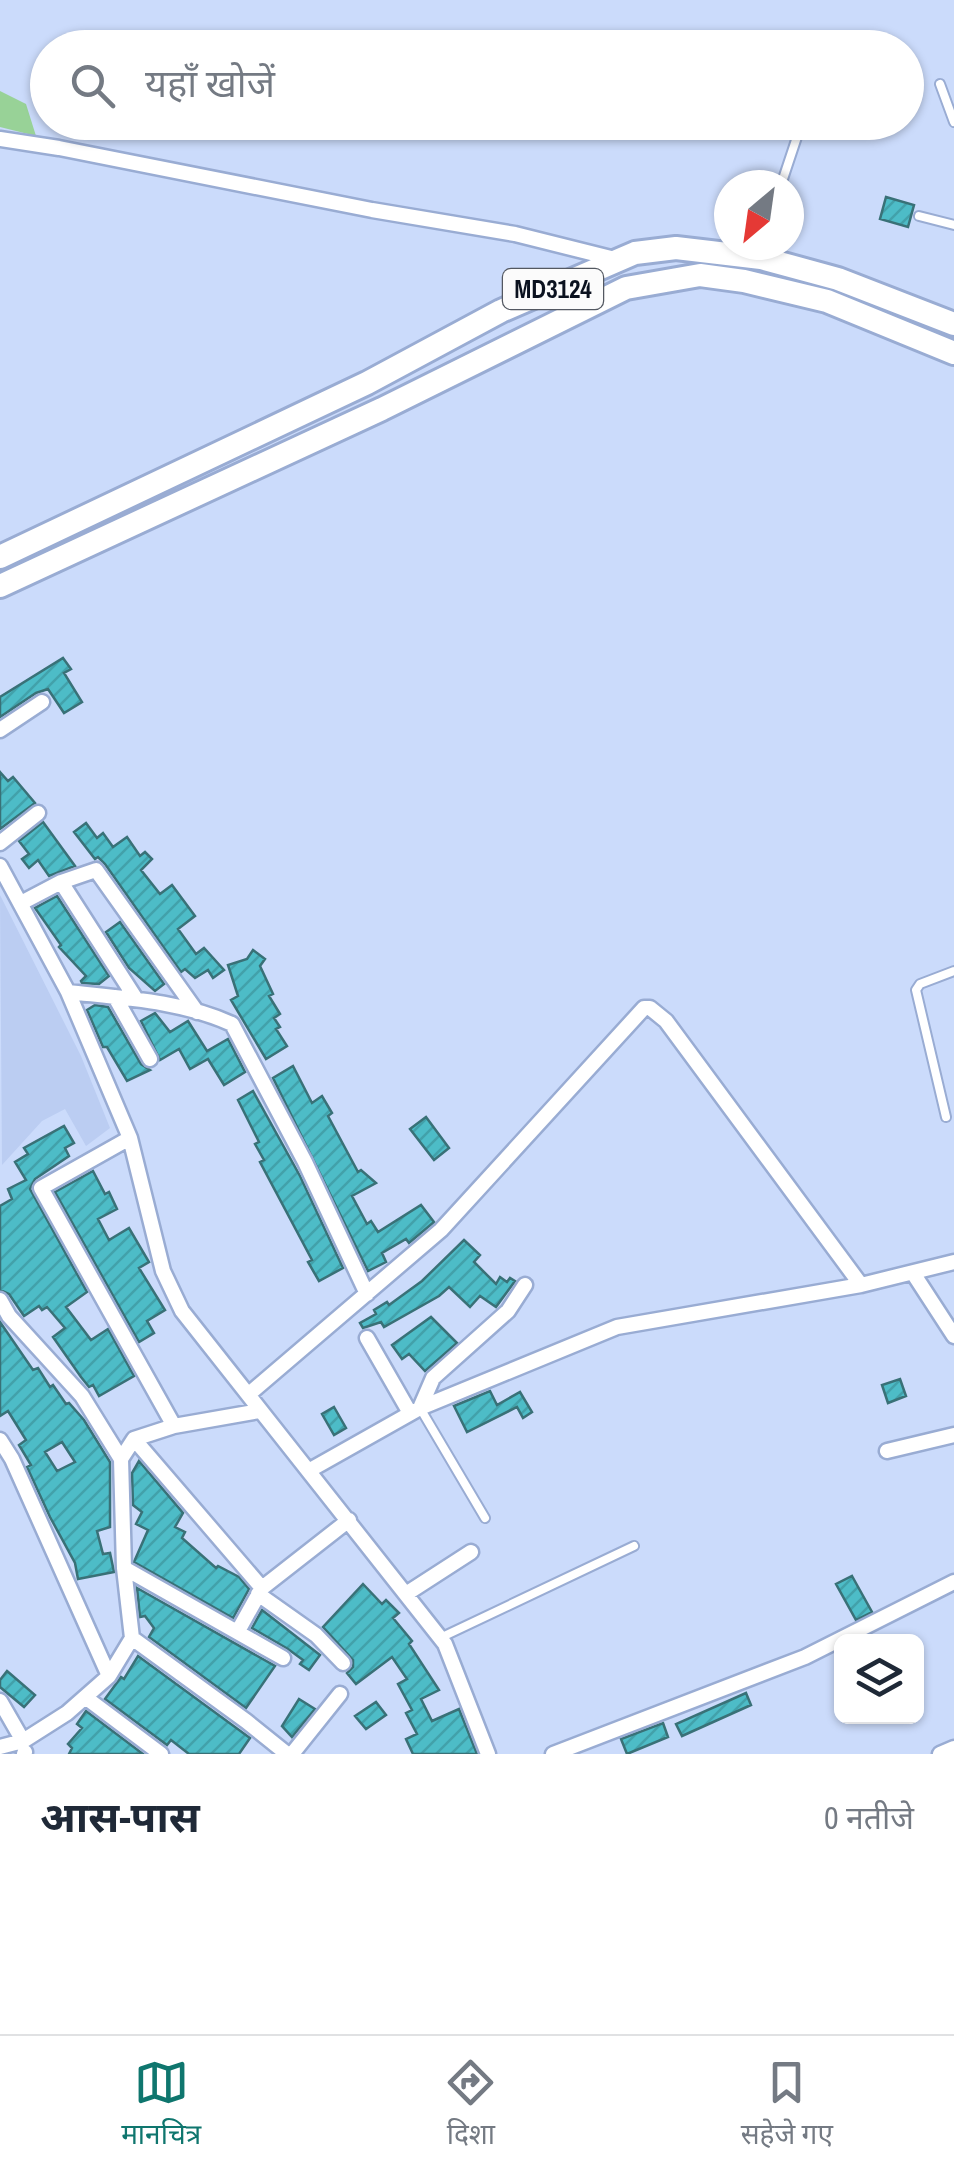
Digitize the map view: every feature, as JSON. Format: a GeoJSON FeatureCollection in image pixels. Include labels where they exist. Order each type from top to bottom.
{"type":"FeatureCollection","features":[{"type":"Feature","properties":{"kind":"main road","name":"MD3124"},"geometry":{"type":"LineString","coordinates":[[0,557],[366,383],[501,311],[635,254],[676,248],[714,250]]}},
{"type":"Feature","properties":{"kind":"main road","name":"MD3124"},"geometry":{"type":"LineString","coordinates":[[785,260],[954,324]]}},
{"type":"Feature","properties":{"kind":"main road","name":"MD3124"},"geometry":{"type":"LineString","coordinates":[[0,586],[382,409],[626,288],[700,274],[761,285],[828,301],[954,353]]}},
{"type":"Feature","properties":{"kind":"street"},"geometry":{"type":"LineString","coordinates":[[0,140],[515,234],[620,260]]}},
{"type":"Feature","properties":{"kind":"street"},"geometry":{"type":"LineString","coordinates":[[0,730],[42,702]]}},
{"type":"Feature","properties":{"kind":"street"},"geometry":{"type":"LineString","coordinates":[[0,843],[38,813]]}},
{"type":"Feature","properties":{"kind":"street"},"geometry":{"type":"LineString","coordinates":[[21,903],[61,882],[96,870],[197,1012]]}},
{"type":"Feature","properties":{"kind":"street"},"geometry":{"type":"LineString","coordinates":[[3,874],[68,992],[130,1138],[164,1271],[182,1311],[440,1638],[488,1754]]}},
{"type":"Feature","properties":{"kind":"street"},"geometry":{"type":"LineString","coordinates":[[61,882],[136,999]]}},
{"type":"Feature","properties":{"kind":"street"},"geometry":{"type":"LineString","coordinates":[[68,992],[136,999],[232,1024],[305,1162],[367,1294]]}},
{"type":"Feature","properties":{"kind":"street"},"geometry":{"type":"LineString","coordinates":[[115,997],[150,1058]]}},
{"type":"Feature","properties":{"kind":"street"},"geometry":{"type":"LineString","coordinates":[[249,1394],[440,1230],[644,1008],[650,1008],[666,1021],[860,1286]]}},
{"type":"Feature","properties":{"kind":"street"},"geometry":{"type":"LineString","coordinates":[[130,1138],[41,1188],[174,1426]]}},
{"type":"Feature","properties":{"kind":"street"},"geometry":{"type":"LineString","coordinates":[[310,1470],[415,1411],[618,1327],[860,1286],[954,1262]]}},
{"type":"Feature","properties":{"kind":"street"},"geometry":{"type":"LineString","coordinates":[[913,1273],[954,1336]]}},
{"type":"Feature","properties":{"kind":"street"},"geometry":{"type":"LineString","coordinates":[[415,1411],[433,1378],[508,1312],[525,1285]]}},
{"type":"Feature","properties":{"kind":"street"},"geometry":{"type":"LineString","coordinates":[[0,1300],[9,1316],[82,1396],[121,1459],[124,1568],[132,1638],[109,1676],[19,1749],[0,1700]]}},
{"type":"Feature","properties":{"kind":"street"},"geometry":{"type":"LineString","coordinates":[[366,1338],[415,1411]]}},
{"type":"Feature","properties":{"kind":"street"},"geometry":{"type":"LineString","coordinates":[[121,1459],[134,1439],[174,1426],[259,1411]]}},
{"type":"Feature","properties":{"kind":"street"},"geometry":{"type":"LineString","coordinates":[[887,1451],[954,1436]]}},
{"type":"Feature","properties":{"kind":"street"},"geometry":{"type":"LineString","coordinates":[[134,1439],[260,1591],[343,1663]]}},
{"type":"Feature","properties":{"kind":"street"},"geometry":{"type":"LineString","coordinates":[[0,1440],[109,1676]]}},
{"type":"Feature","properties":{"kind":"street"},"geometry":{"type":"LineString","coordinates":[[238,1631],[260,1591],[348,1520]]}},
{"type":"Feature","properties":{"kind":"street"},"geometry":{"type":"LineString","coordinates":[[406,1594],[471,1552]]}},
{"type":"Feature","properties":{"kind":"street"},"geometry":{"type":"LineString","coordinates":[[124,1568],[283,1658]]}},
{"type":"Feature","properties":{"kind":"street"},"geometry":{"type":"LineString","coordinates":[[553,1754],[805,1657],[954,1582]]}},
{"type":"Feature","properties":{"kind":"street"},"geometry":{"type":"LineString","coordinates":[[132,1638],[290,1754],[340,1694]]}},
{"type":"Feature","properties":{"kind":"street"},"geometry":{"type":"LineString","coordinates":[[85,1698],[161,1754]]}},
{"type":"Feature","properties":{"kind":"street"},"geometry":{"type":"LineString","coordinates":[[940,1754],[954,1748]]}},
{"type":"Feature","properties":{"kind":"lane"},"geometry":{"type":"LineString","coordinates":[[940,84],[954,122]]}},
{"type":"Feature","properties":{"kind":"lane"},"geometry":{"type":"LineString","coordinates":[[785,170],[796,140]]}},
{"type":"Feature","properties":{"kind":"lane"},"geometry":{"type":"LineString","coordinates":[[919,216],[954,226]]}},
{"type":"Feature","properties":{"kind":"lane"},"geometry":{"type":"LineString","coordinates":[[761,285],[762,260]]}},
{"type":"Feature","properties":{"kind":"lane"},"geometry":{"type":"LineString","coordinates":[[946,1118],[916,990],[920,984],[954,971]]}},
{"type":"Feature","properties":{"kind":"lane"},"geometry":{"type":"LineString","coordinates":[[415,1411],[485,1518]]}},
{"type":"Feature","properties":{"kind":"lane"},"geometry":{"type":"LineString","coordinates":[[440,1638],[634,1546]]}},
{"type":"Feature","properties":{"kind":"shaded area"},"geometry":{"type":"Polygon","coordinates":[[[0,91],[26,104],[30,134],[0,127],[0,91]]]}},
{"type":"Feature","properties":{"kind":"shaded area"},"geometry":{"type":"Polygon","coordinates":[[[0,895],[81,1056],[110,1128],[86,1146],[65,1109],[42,1121],[2,1165],[0,895]]]}},
{"type":"Feature","properties":{"kind":"building"},"geometry":{"type":"Polygon","coordinates":[[[886,197],[914,205],[908,227],[880,219],[886,197]]]}},
{"type":"Feature","properties":{"kind":"building"},"geometry":{"type":"Polygon","coordinates":[[[63,658],[71,669],[64,673],[82,702],[64,713],[48,689],[0,717],[0,697],[63,658]]]}},
{"type":"Feature","properties":{"kind":"building"},"geometry":{"type":"Polygon","coordinates":[[[0,772],[8,781],[13,777],[35,803],[0,829],[0,772]]]}},
{"type":"Feature","properties":{"kind":"building"},"geometry":{"type":"Polygon","coordinates":[[[43,822],[75,866],[49,876],[38,860],[29,868],[22,859],[29,854],[19,841],[43,822]]]}},
{"type":"Feature","properties":{"kind":"building"},"geometry":{"type":"Polygon","coordinates":[[[86,823],[97,838],[103,833],[113,847],[127,837],[140,856],[145,852],[152,859],[141,870],[160,894],[172,885],[195,916],[178,929],[196,954],[204,948],[224,970],[213,978],[208,970],[195,978],[185,969],[181,972],[105,864],[98,857],[95,859],[74,832],[86,823]]]}},
{"type":"Feature","properties":{"kind":"building"},"geometry":{"type":"Polygon","coordinates":[[[57,896],[109,976],[99,984],[82,983],[86,976],[59,947],[35,908],[57,896]]]}},
{"type":"Feature","properties":{"kind":"building"},"geometry":{"type":"Polygon","coordinates":[[[120,922],[164,984],[155,991],[129,968],[106,932],[120,922]]]}},
{"type":"Feature","properties":{"kind":"building"},"geometry":{"type":"Polygon","coordinates":[[[253,950],[265,959],[260,966],[273,994],[269,996],[280,1014],[274,1018],[280,1027],[276,1029],[287,1046],[266,1059],[231,1000],[238,996],[228,965],[247,959],[253,950]]]}},
{"type":"Feature","properties":{"kind":"building"},"geometry":{"type":"Polygon","coordinates":[[[95,1005],[108,1007],[141,1064],[150,1070],[127,1081],[107,1047],[103,1047],[87,1010],[95,1005]]]}},
{"type":"Feature","properties":{"kind":"building"},"geometry":{"type":"Polygon","coordinates":[[[155,1013],[170,1032],[188,1021],[207,1051],[228,1039],[245,1072],[224,1085],[208,1059],[190,1069],[179,1049],[160,1060],[141,1021],[155,1013]]]}},
{"type":"Feature","properties":{"kind":"building"},"geometry":{"type":"Polygon","coordinates":[[[293,1066],[312,1103],[322,1096],[332,1113],[328,1116],[358,1172],[361,1170],[376,1183],[352,1196],[367,1224],[371,1221],[378,1232],[421,1205],[434,1222],[409,1243],[406,1239],[382,1253],[386,1262],[368,1271],[273,1078],[293,1066]]]}},
{"type":"Feature","properties":{"kind":"building"},"geometry":{"type":"Polygon","coordinates":[[[253,1091],[300,1176],[343,1268],[319,1281],[308,1262],[312,1260],[260,1162],[264,1160],[255,1144],[259,1142],[238,1100],[253,1091]]]}},
{"type":"Feature","properties":{"kind":"building"},"geometry":{"type":"Polygon","coordinates":[[[426,1117],[449,1148],[434,1160],[410,1129],[426,1117]]]}},
{"type":"Feature","properties":{"kind":"building"},"geometry":{"type":"Polygon","coordinates":[[[64,1126],[74,1143],[65,1148],[69,1156],[35,1179],[30,1189],[87,1292],[66,1307],[91,1340],[108,1329],[134,1376],[99,1396],[53,1337],[65,1328],[47,1307],[42,1310],[39,1306],[24,1316],[9,1294],[0,1290],[0,1206],[12,1199],[8,1189],[26,1180],[15,1162],[28,1154],[24,1148],[64,1126]]]}},
{"type":"Feature","properties":{"kind":"building"},"geometry":{"type":"Polygon","coordinates":[[[93,1171],[117,1209],[98,1219],[109,1240],[129,1228],[149,1262],[139,1268],[165,1310],[147,1321],[154,1333],[139,1342],[55,1192],[93,1171]]]}},
{"type":"Feature","properties":{"kind":"building"},"geometry":{"type":"Polygon","coordinates":[[[464,1240],[480,1255],[474,1262],[496,1284],[500,1277],[507,1282],[510,1278],[515,1281],[496,1307],[480,1296],[470,1307],[449,1287],[384,1327],[381,1322],[363,1328],[360,1323],[376,1314],[374,1310],[387,1302],[389,1305],[422,1281],[464,1240]]]}},
{"type":"Feature","properties":{"kind":"building"},"geometry":{"type":"Polygon","coordinates":[[[431,1317],[457,1343],[425,1371],[409,1354],[402,1359],[392,1345],[431,1317]]]}},
{"type":"Feature","properties":{"kind":"building"},"geometry":{"type":"Polygon","coordinates":[[[0,1322],[33,1370],[38,1368],[50,1387],[53,1385],[84,1420],[110,1462],[110,1527],[97,1531],[103,1554],[110,1553],[114,1572],[78,1579],[75,1563],[27,1467],[31,1465],[19,1445],[26,1440],[8,1411],[0,1416],[0,1322]],[[62,1442],[45,1452],[57,1471],[75,1462],[62,1442]]]}},
{"type":"Feature","properties":{"kind":"building"},"geometry":{"type":"Polygon","coordinates":[[[900,1379],[906,1396],[888,1403],[882,1385],[900,1379]]]}},
{"type":"Feature","properties":{"kind":"building"},"geometry":{"type":"Polygon","coordinates":[[[490,1391],[497,1405],[520,1392],[532,1412],[523,1418],[517,1407],[467,1432],[454,1406],[490,1391]]]}},
{"type":"Feature","properties":{"kind":"building"},"geometry":{"type":"Polygon","coordinates":[[[334,1407],[346,1428],[334,1435],[322,1414],[334,1407]]]}},
{"type":"Feature","properties":{"kind":"building"},"geometry":{"type":"Polygon","coordinates":[[[139,1461],[183,1513],[175,1527],[185,1532],[182,1538],[216,1568],[239,1577],[249,1589],[233,1618],[134,1562],[148,1530],[136,1524],[142,1512],[133,1505],[132,1473],[139,1461]]]}},
{"type":"Feature","properties":{"kind":"building"},"geometry":{"type":"Polygon","coordinates":[[[852,1576],[872,1612],[856,1620],[836,1584],[852,1576]]]}},
{"type":"Feature","properties":{"kind":"building"},"geometry":{"type":"Polygon","coordinates":[[[363,1584],[382,1604],[386,1600],[399,1613],[393,1618],[412,1641],[409,1644],[439,1690],[421,1699],[432,1721],[459,1709],[477,1754],[413,1754],[406,1739],[417,1734],[406,1713],[412,1710],[398,1684],[407,1679],[392,1657],[356,1684],[347,1673],[353,1660],[323,1627],[363,1584]]]}},
{"type":"Feature","properties":{"kind":"building"},"geometry":{"type":"Polygon","coordinates":[[[137,1588],[275,1666],[246,1708],[149,1637],[154,1628],[145,1616],[140,1617],[137,1588]]]}},
{"type":"Feature","properties":{"kind":"building"},"geometry":{"type":"Polygon","coordinates":[[[262,1610],[320,1655],[309,1670],[300,1664],[303,1660],[252,1628],[262,1610]]]}},
{"type":"Feature","properties":{"kind":"building"},"geometry":{"type":"Polygon","coordinates":[[[138,1656],[250,1738],[239,1754],[189,1754],[171,1740],[167,1745],[105,1699],[138,1656]]]}},
{"type":"Feature","properties":{"kind":"building"},"geometry":{"type":"Polygon","coordinates":[[[7,1671],[35,1695],[24,1707],[0,1687],[7,1671]]]}},
{"type":"Feature","properties":{"kind":"building"},"geometry":{"type":"Polygon","coordinates":[[[746,1693],[751,1705],[682,1736],[676,1724],[746,1693]]]}},
{"type":"Feature","properties":{"kind":"building"},"geometry":{"type":"Polygon","coordinates":[[[299,1699],[315,1709],[292,1737],[282,1726],[299,1699]]]}},
{"type":"Feature","properties":{"kind":"building"},"geometry":{"type":"Polygon","coordinates":[[[376,1702],[386,1715],[366,1729],[355,1716],[376,1702]]]}},
{"type":"Feature","properties":{"kind":"building"},"geometry":{"type":"Polygon","coordinates":[[[86,1711],[143,1754],[69,1754],[72,1748],[68,1744],[82,1728],[77,1724],[86,1711]]]}},
{"type":"Feature","properties":{"kind":"building"},"geometry":{"type":"Polygon","coordinates":[[[663,1723],[668,1737],[627,1754],[621,1739],[663,1723]]]}}]}
